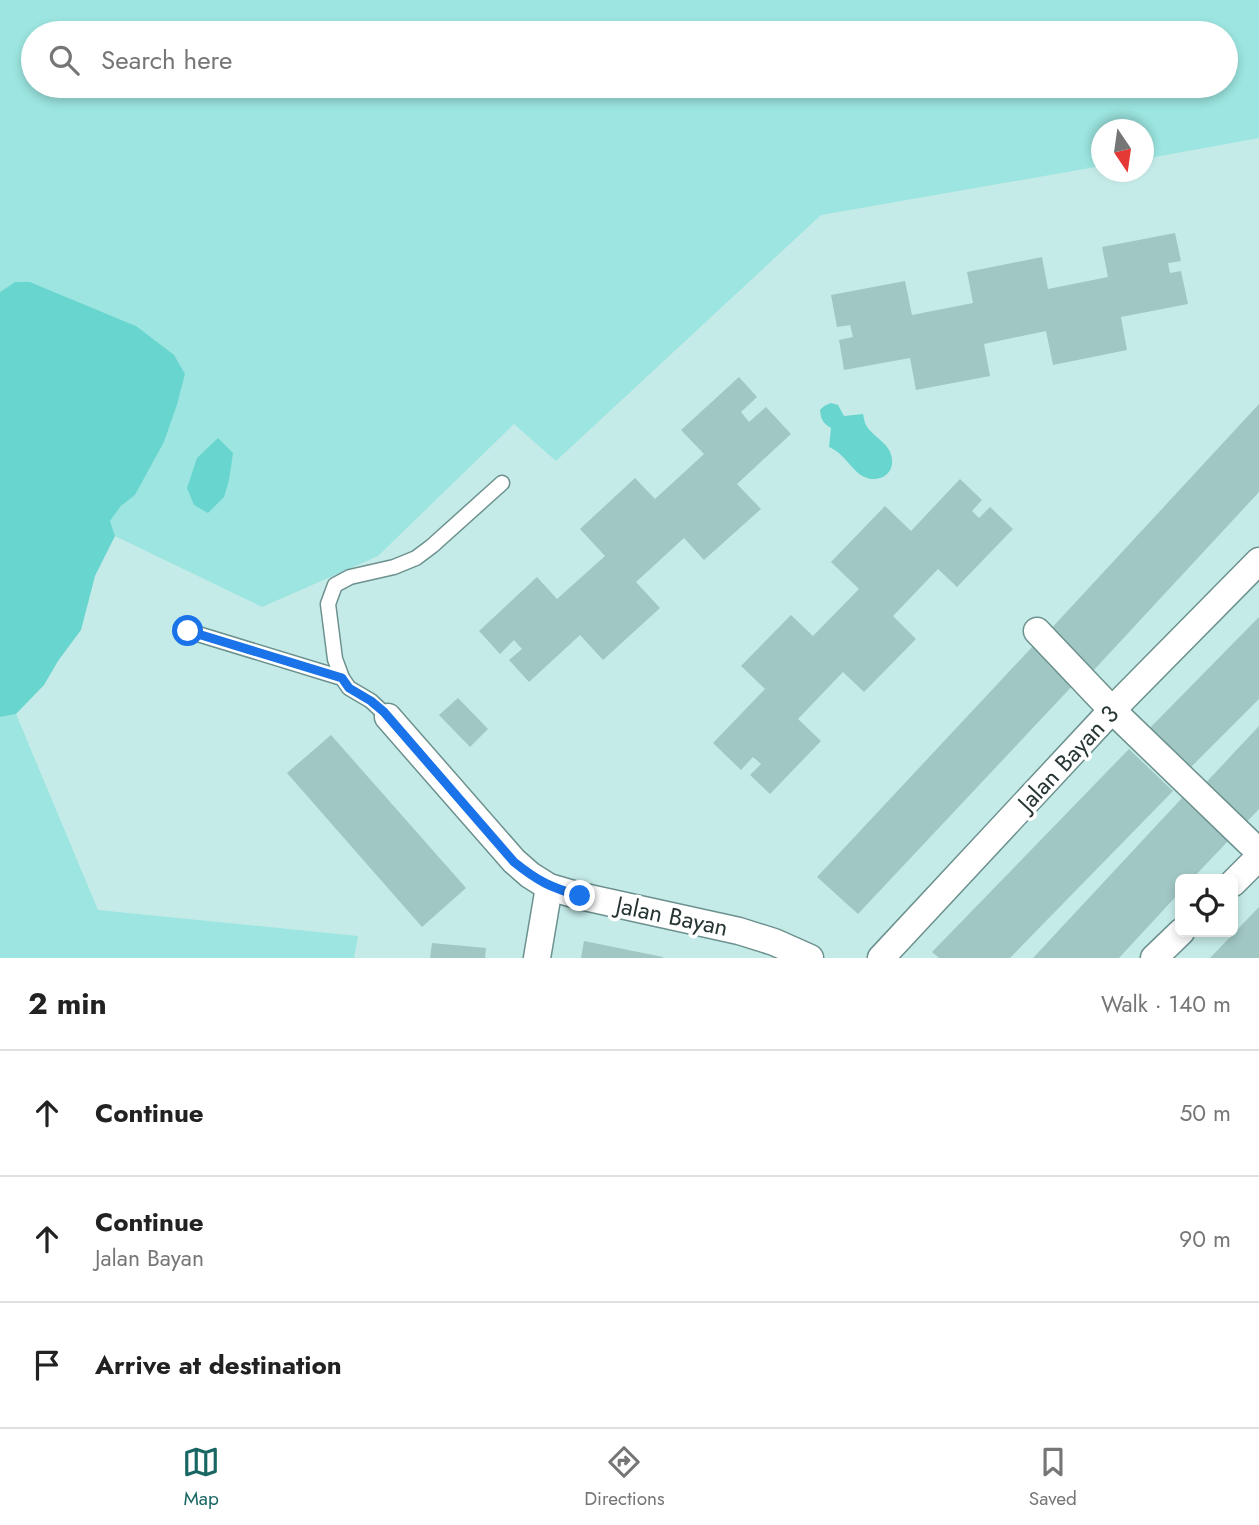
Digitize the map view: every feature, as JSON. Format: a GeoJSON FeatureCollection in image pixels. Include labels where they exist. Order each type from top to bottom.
{"type":"FeatureCollection","features":[{"type":"Feature","properties":{"kind":"street","name":"Jalan Bayan 3"},"geometry":{"type":"LineString","coordinates":[[881,958],[1112,710],[1259,561]]}},
{"type":"Feature","properties":{"kind":"street"},"geometry":{"type":"LineString","coordinates":[[1037,631],[1112,710],[1259,855],[1238,878]]}},
{"type":"Feature","properties":{"kind":"street","name":"Jalan Bayan"},"geometry":{"type":"LineString","coordinates":[[388,717],[514,862],[550,887],[739,931],[774,942],[810,958]]}},
{"type":"Feature","properties":{"kind":"street"},"geometry":{"type":"LineString","coordinates":[[537,958],[550,887]]}},
{"type":"Feature","properties":{"kind":"street"},"geometry":{"type":"LineString","coordinates":[[1154,958],[1176,937]]}},
{"type":"Feature","properties":{"kind":"lane"},"geometry":{"type":"LineString","coordinates":[[342,678],[335,659],[328,604],[335,585],[350,577],[394,567],[416,558],[502,483]]}},
{"type":"Feature","properties":{"kind":"lane"},"geometry":{"type":"LineString","coordinates":[[188,631],[342,678]]}},
{"type":"Feature","properties":{"kind":"lane","name":"Jalan Bayan"},"geometry":{"type":"LineString","coordinates":[[342,678],[349,688],[371,701],[388,717]]}},
{"type":"Feature","properties":{"kind":"shaded area"},"geometry":{"type":"Polygon","coordinates":[[[0,0],[1259,0],[1259,138],[1154,157],[1154,119],[1091,119],[1091,168],[821,215],[556,461],[514,424],[378,556],[262,607],[115,536],[110,521],[121,506],[135,495],[164,442],[185,374],[136,326],[30,282],[15,282],[0,292],[0,0]]]}},
{"type":"Feature","properties":{"kind":"shaded area"},"geometry":{"type":"Polygon","coordinates":[[[15,282],[30,282],[136,326],[174,355],[185,374],[164,442],[135,495],[121,506],[110,521],[115,536],[95,576],[81,630],[44,685],[16,714],[0,717],[0,292],[15,282]]]}},
{"type":"Feature","properties":{"kind":"shaded area"},"geometry":{"type":"Polygon","coordinates":[[[831,403],[838,405],[844,416],[863,414],[869,430],[890,451],[892,464],[885,476],[869,479],[862,476],[829,447],[831,428],[823,421],[820,410],[831,403]]]}},
{"type":"Feature","properties":{"kind":"shaded area"},"geometry":{"type":"Polygon","coordinates":[[[218,438],[233,453],[224,497],[208,513],[194,505],[187,488],[197,458],[218,438]]]}},
{"type":"Feature","properties":{"kind":"shaded area"},"geometry":{"type":"Polygon","coordinates":[[[16,714],[98,910],[358,936],[354,958],[0,958],[0,717],[16,714]]]}},
{"type":"Feature","properties":{"kind":"building"},"geometry":{"type":"Polygon","coordinates":[[[1175,233],[1181,261],[1168,263],[1170,273],[1181,271],[1188,304],[1121,317],[1127,350],[1053,365],[1046,331],[984,344],[990,376],[916,390],[910,358],[844,370],[839,340],[853,337],[850,325],[837,327],[831,295],[905,281],[912,315],[973,303],[967,272],[1042,257],[1048,289],[1108,277],[1102,247],[1175,233]]]}},
{"type":"Feature","properties":{"kind":"building"},"geometry":{"type":"Polygon","coordinates":[[[739,377],[757,397],[741,412],[749,422],[766,407],[791,434],[737,484],[761,509],[704,560],[684,538],[636,582],[660,608],[603,660],[580,635],[529,682],[509,660],[522,649],[514,640],[500,654],[479,631],[537,577],[557,599],[605,556],[580,529],[635,478],[655,499],[704,454],[681,430],[739,377]]]}},
{"type":"Feature","properties":{"kind":"building"},"geometry":{"type":"Polygon","coordinates":[[[1259,404],[1259,492],[1093,671],[1049,631],[1259,404]]]}},
{"type":"Feature","properties":{"kind":"building"},"geometry":{"type":"Polygon","coordinates":[[[960,479],[982,500],[972,511],[979,518],[990,507],[1013,529],[957,587],[938,569],[893,616],[916,639],[864,692],[843,672],[798,719],[821,741],[770,794],[750,775],[761,764],[753,757],[741,770],[713,743],[765,689],[741,666],[791,615],[813,636],[859,589],[831,562],[885,506],[911,531],[960,479]]]}},
{"type":"Feature","properties":{"kind":"building"},"geometry":{"type":"Polygon","coordinates":[[[1259,617],[1259,699],[1185,773],[1145,733],[1259,617]]]}},
{"type":"Feature","properties":{"kind":"building"},"geometry":{"type":"Polygon","coordinates":[[[1034,645],[1075,683],[858,914],[817,877],[1034,645]]]}},
{"type":"Feature","properties":{"kind":"building"},"geometry":{"type":"Polygon","coordinates":[[[458,698],[488,729],[470,747],[439,715],[458,698]]]}},
{"type":"Feature","properties":{"kind":"building"},"geometry":{"type":"Polygon","coordinates":[[[1259,726],[1259,809],[1241,828],[1200,789],[1259,726]]]}},
{"type":"Feature","properties":{"kind":"building"},"geometry":{"type":"Polygon","coordinates":[[[331,735],[466,888],[422,927],[287,773],[331,735]]]}},
{"type":"Feature","properties":{"kind":"building"},"geometry":{"type":"Polygon","coordinates":[[[1129,749],[1173,791],[1010,958],[939,958],[932,952],[1129,749]]]}},
{"type":"Feature","properties":{"kind":"building"},"geometry":{"type":"Polygon","coordinates":[[[1182,798],[1228,841],[1197,874],[1175,874],[1175,897],[1119,958],[1033,958],[1182,798]]]}},
{"type":"Feature","properties":{"kind":"building"},"geometry":{"type":"Polygon","coordinates":[[[1259,907],[1259,958],[1210,958],[1230,937],[1238,937],[1238,929],[1259,907]]]}},
{"type":"Feature","properties":{"kind":"building"},"geometry":{"type":"Polygon","coordinates":[[[584,941],[663,957],[663,958],[581,958],[584,941]]]}},
{"type":"Feature","properties":{"kind":"building"},"geometry":{"type":"Polygon","coordinates":[[[432,943],[486,948],[485,958],[430,958],[432,943]]]}},
{"type":"Feature","properties":{"kind":"route"},"geometry":{"type":"LineString","coordinates":[[188,631],[342,678],[349,688],[384,712],[514,862],[550,887],[580,896]]}}]}
